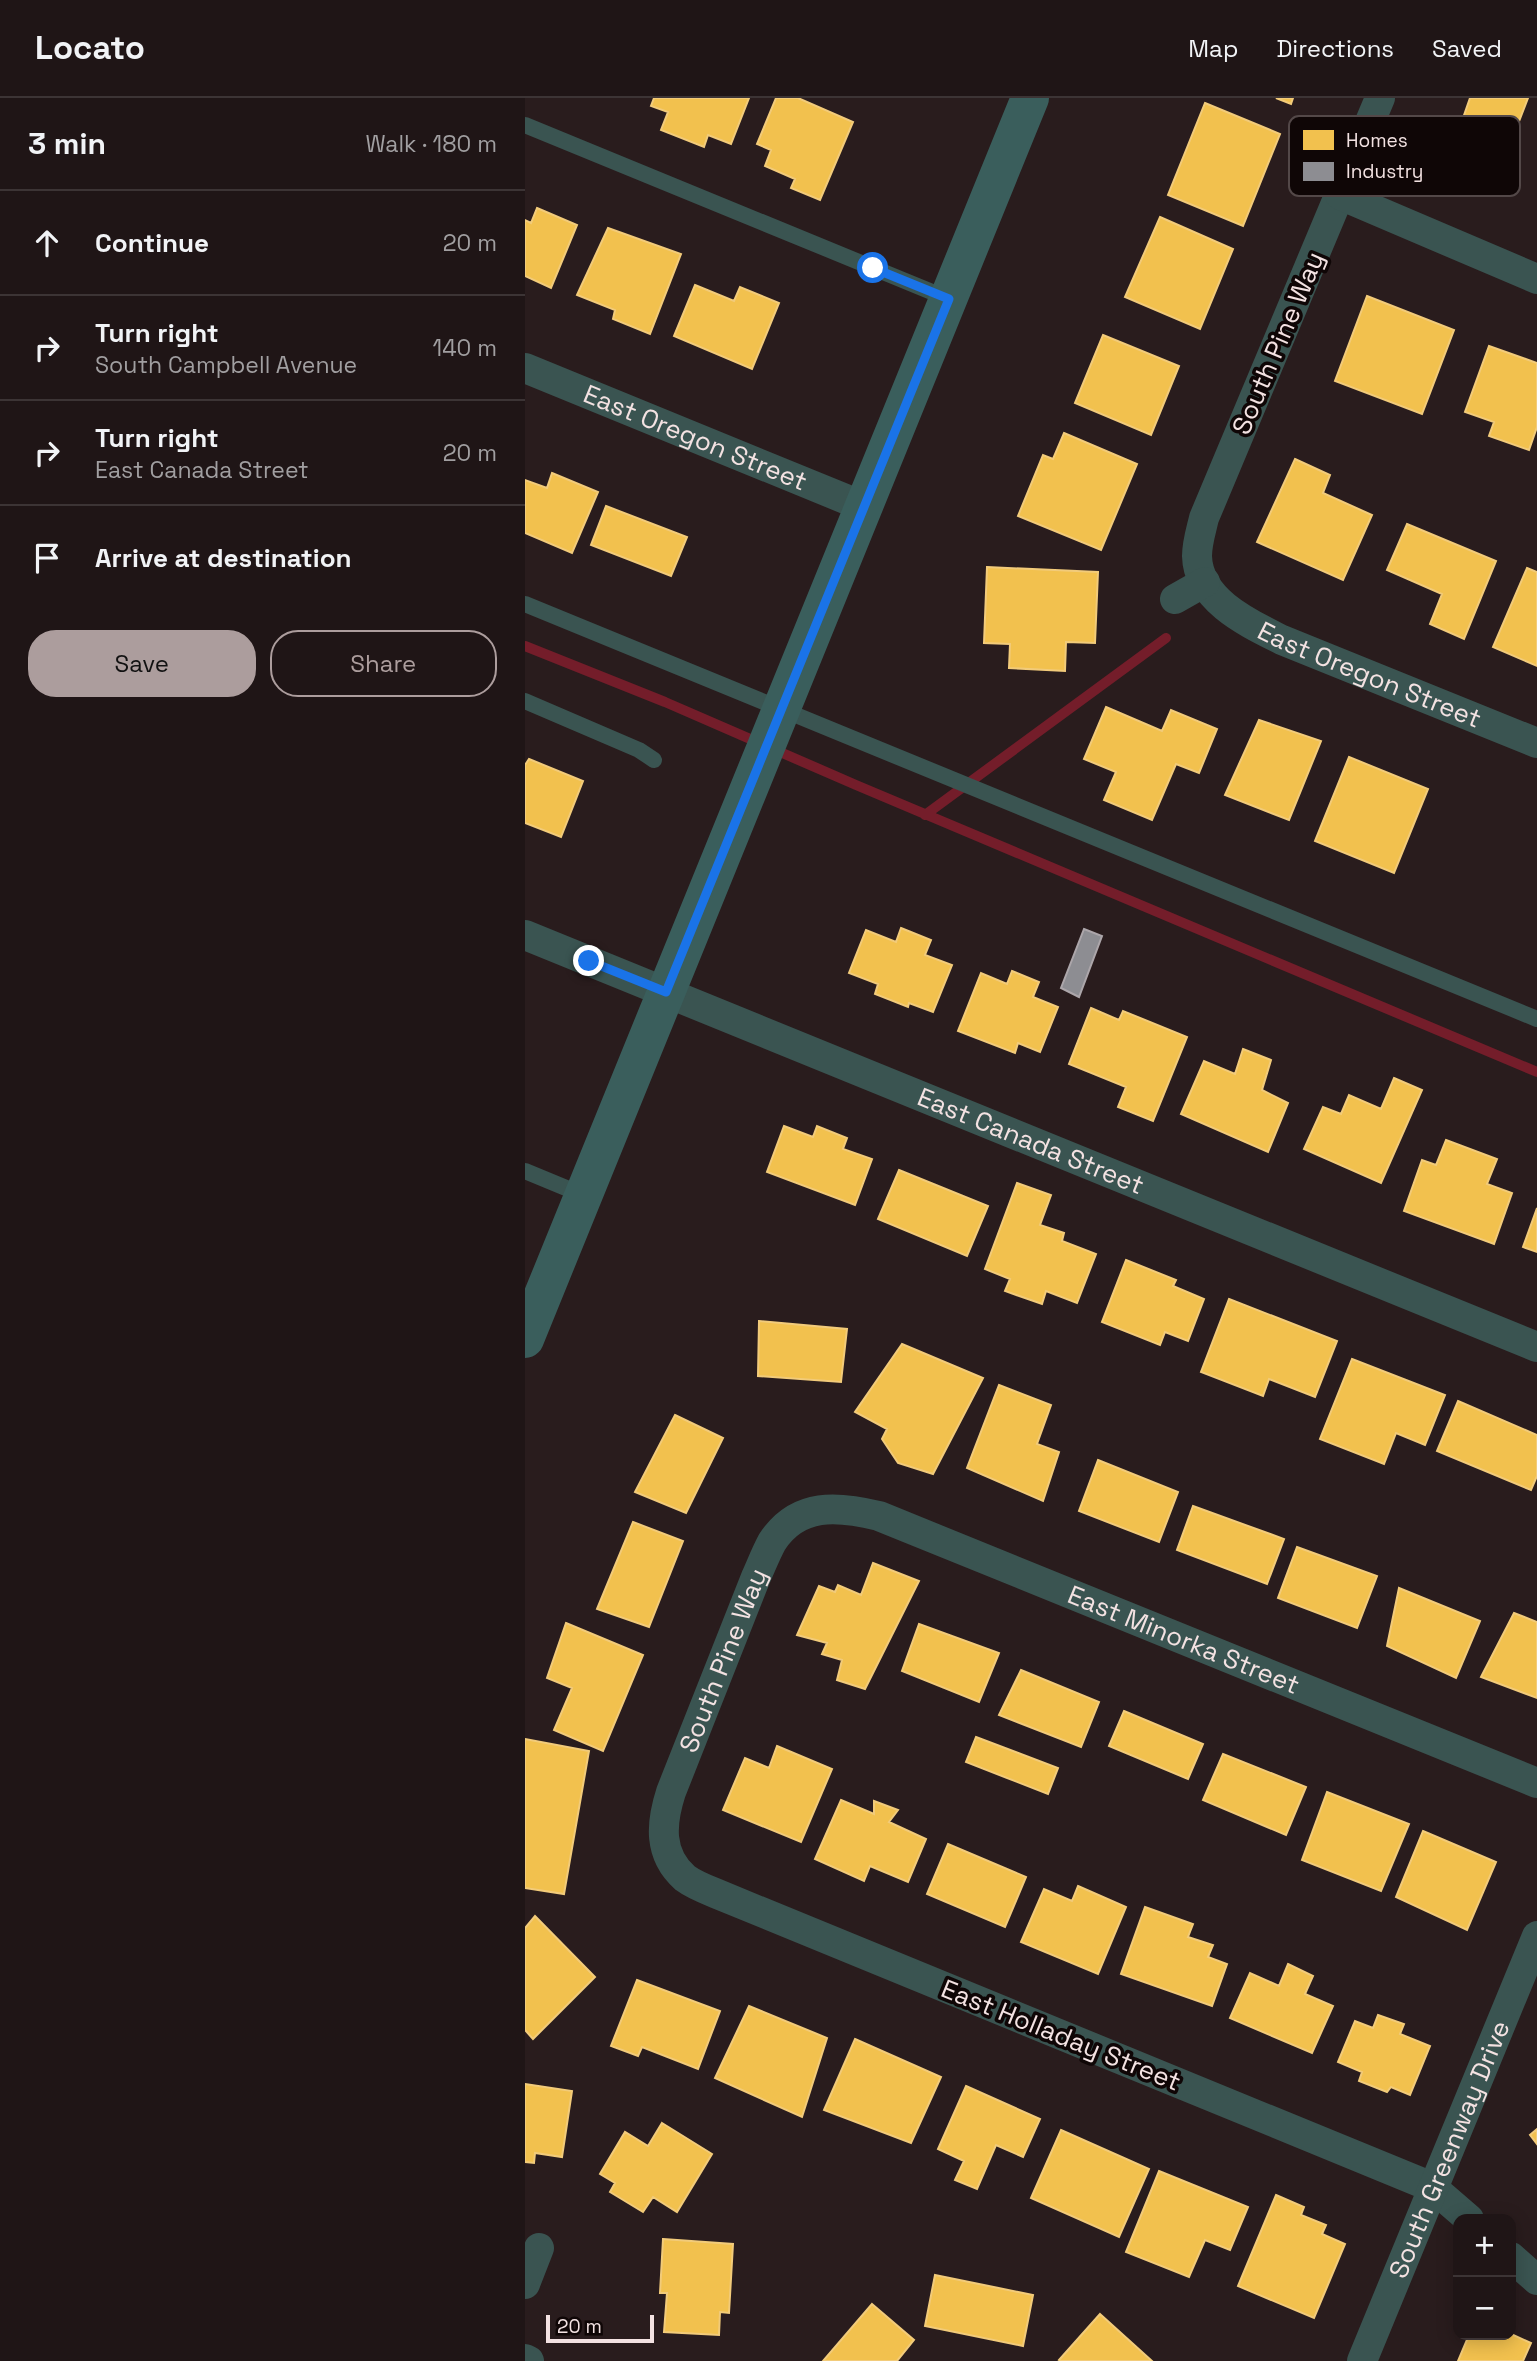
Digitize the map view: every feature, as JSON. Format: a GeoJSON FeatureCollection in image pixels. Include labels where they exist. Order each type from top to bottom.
{"type":"FeatureCollection","features":[{"type":"Feature","properties":{"kind":"main road"},"geometry":{"type":"LineString","coordinates":[[525,1339],[1029,98]]}},
{"type":"Feature","properties":{"kind":"street","name":"South Pine Way"},"geometry":{"type":"LineString","coordinates":[[1373,116],[1380,98]]}},
{"type":"Feature","properties":{"kind":"street","name":"South Pine Way"},"geometry":{"type":"LineString","coordinates":[[1207,586],[1197,558],[1198,540],[1204,518],[1340,196]]}},
{"type":"Feature","properties":{"kind":"street"},"geometry":{"type":"LineString","coordinates":[[1342,196],[1537,279]]}},
{"type":"Feature","properties":{"kind":"street","name":"East Oregon Street"},"geometry":{"type":"LineString","coordinates":[[525,368],[865,507]]}},
{"type":"Feature","properties":{"kind":"street"},"geometry":{"type":"LineString","coordinates":[[1175,599],[1207,586]]}},
{"type":"Feature","properties":{"kind":"street","name":"East Oregon Street"},"geometry":{"type":"LineString","coordinates":[[1207,586],[1220,602],[1238,617],[1282,640],[1537,743]]}},
{"type":"Feature","properties":{"kind":"street","name":"East Canada Street"},"geometry":{"type":"LineString","coordinates":[[525,935],[1537,1347]]}},
{"type":"Feature","properties":{"kind":"street","name":"South Pine Way"},"geometry":{"type":"LineString","coordinates":[[663,1843],[663,1815],[671,1791],[772,1542],[792,1518],[826,1508]]}},
{"type":"Feature","properties":{"kind":"street","name":"East Minorka Street"},"geometry":{"type":"LineString","coordinates":[[826,1508],[849,1509],[879,1517],[1537,1783]]}},
{"type":"Feature","properties":{"kind":"street","name":"East Holladay Street"},"geometry":{"type":"LineString","coordinates":[[663,1843],[670,1861],[686,1879],[715,1893],[1433,2187],[1463,2214]]}},
{"type":"Feature","properties":{"kind":"street","name":"South Greenway Drive"},"geometry":{"type":"LineString","coordinates":[[1362,2361],[1537,1936]]}},
{"type":"Feature","properties":{"kind":"street"},"geometry":{"type":"LineString","coordinates":[[525,2284],[539,2248]]}},
{"type":"Feature","properties":{"kind":"street"},"geometry":{"type":"LineString","coordinates":[[1516,2261],[1537,2280]]}},
{"type":"Feature","properties":{"kind":"lane"},"geometry":{"type":"LineString","coordinates":[[525,125],[949,299]]}},
{"type":"Feature","properties":{"kind":"lane"},"geometry":{"type":"LineString","coordinates":[[525,604],[779,718],[1537,1019]]}},
{"type":"Feature","properties":{"kind":"lane"},"geometry":{"type":"LineString","coordinates":[[525,701],[639,750],[654,760]]}},
{"type":"Feature","properties":{"kind":"lane"},"geometry":{"type":"LineString","coordinates":[[525,1171],[583,1195]]}},
{"type":"Feature","properties":{"kind":"building: Homes"},"geometry":{"type":"Polygon","coordinates":[[[654,98],[749,98],[731,144],[708,135],[704,147],[661,130],[668,112],[651,106],[654,98]]]}},
{"type":"Feature","properties":{"kind":"building: Homes"},"geometry":{"type":"Polygon","coordinates":[[[776,98],[798,98],[853,122],[820,200],[791,188],[795,179],[765,166],[771,150],[757,144],[776,98]]]}},
{"type":"Feature","properties":{"kind":"building: Homes"},"geometry":{"type":"Polygon","coordinates":[[[1276,98],[1293,98],[1291,104],[1276,98]]]}},
{"type":"Feature","properties":{"kind":"building: Homes"},"geometry":{"type":"Polygon","coordinates":[[[1470,98],[1528,98],[1520,119],[1520,116],[1464,116],[1470,98]]]}},
{"type":"Feature","properties":{"kind":"building: Homes"},"geometry":{"type":"Polygon","coordinates":[[[1205,103],[1280,134],[1243,226],[1168,195],[1205,103]]]}},
{"type":"Feature","properties":{"kind":"building: Homes"},"geometry":{"type":"Polygon","coordinates":[[[537,208],[577,225],[551,288],[525,276],[525,220],[531,223],[537,208]]]}},
{"type":"Feature","properties":{"kind":"building: Homes"},"geometry":{"type":"Polygon","coordinates":[[[1160,217],[1233,249],[1200,329],[1125,297],[1160,217]]]}},
{"type":"Feature","properties":{"kind":"building: Homes"},"geometry":{"type":"Polygon","coordinates":[[[608,228],[681,254],[650,334],[613,319],[615,310],[577,295],[608,228]]]}},
{"type":"Feature","properties":{"kind":"building: Homes"},"geometry":{"type":"Polygon","coordinates":[[[695,285],[734,301],[740,287],[779,303],[752,369],[674,336],[695,285]]]}},
{"type":"Feature","properties":{"kind":"building: Homes"},"geometry":{"type":"Polygon","coordinates":[[[1367,296],[1454,330],[1422,414],[1335,381],[1367,296]]]}},
{"type":"Feature","properties":{"kind":"building: Homes"},"geometry":{"type":"Polygon","coordinates":[[[1103,335],[1179,366],[1151,435],[1075,403],[1103,335]]]}},
{"type":"Feature","properties":{"kind":"building: Homes"},"geometry":{"type":"Polygon","coordinates":[[[1489,346],[1537,363],[1537,427],[1529,450],[1489,436],[1494,422],[1465,412],[1489,346]]]}},
{"type":"Feature","properties":{"kind":"building: Homes"},"geometry":{"type":"Polygon","coordinates":[[[1064,433],[1137,464],[1101,550],[1018,516],[1043,455],[1053,459],[1064,433]]]}},
{"type":"Feature","properties":{"kind":"building: Homes"},"geometry":{"type":"Polygon","coordinates":[[[1295,459],[1330,475],[1323,493],[1372,515],[1343,580],[1257,542],[1295,459]]]}},
{"type":"Feature","properties":{"kind":"building: Homes"},"geometry":{"type":"Polygon","coordinates":[[[552,473],[598,492],[572,553],[525,533],[525,480],[547,488],[552,473]]]}},
{"type":"Feature","properties":{"kind":"building: Homes"},"geometry":{"type":"Polygon","coordinates":[[[606,506],[687,537],[671,576],[591,545],[606,506]]]}},
{"type":"Feature","properties":{"kind":"building: Homes"},"geometry":{"type":"Polygon","coordinates":[[[1407,524],[1496,561],[1464,639],[1430,624],[1442,594],[1387,570],[1407,524]]]}},
{"type":"Feature","properties":{"kind":"building: Homes"},"geometry":{"type":"Polygon","coordinates":[[[987,567],[1098,572],[1095,643],[1066,642],[1065,671],[1009,668],[1010,644],[984,643],[987,567]]]}},
{"type":"Feature","properties":{"kind":"building: Homes"},"geometry":{"type":"Polygon","coordinates":[[[1527,568],[1537,572],[1537,666],[1493,647],[1527,568]]]}},
{"type":"Feature","properties":{"kind":"building: Homes"},"geometry":{"type":"Polygon","coordinates":[[[1106,707],[1162,731],[1171,710],[1217,729],[1199,773],[1176,764],[1152,820],[1104,800],[1116,772],[1084,759],[1106,707]]]}},
{"type":"Feature","properties":{"kind":"building: Homes"},"geometry":{"type":"Polygon","coordinates":[[[1259,720],[1321,741],[1289,820],[1225,795],[1259,720]]]}},
{"type":"Feature","properties":{"kind":"building: Homes"},"geometry":{"type":"Polygon","coordinates":[[[1349,757],[1428,789],[1394,873],[1315,841],[1349,757]]]}},
{"type":"Feature","properties":{"kind":"building: Homes"},"geometry":{"type":"Polygon","coordinates":[[[529,759],[583,781],[561,837],[525,823],[525,765],[529,759]]]}},
{"type":"Feature","properties":{"kind":"building: Homes"},"geometry":{"type":"Polygon","coordinates":[[[901,928],[931,940],[925,955],[952,965],[933,1012],[909,1003],[908,1007],[875,994],[878,984],[849,973],[866,930],[896,942],[901,928]]]}},
{"type":"Feature","properties":{"kind":"building: Homes"},"geometry":{"type":"Polygon","coordinates":[[[1012,971],[1039,982],[1033,997],[1058,1007],[1040,1052],[1018,1043],[1015,1053],[958,1031],[981,973],[1007,984],[1012,971]]]}},
{"type":"Feature","properties":{"kind":"building: Homes"},"geometry":{"type":"Polygon","coordinates":[[[1091,1008],[1119,1020],[1123,1011],[1187,1037],[1153,1121],[1118,1107],[1126,1087],[1069,1064],[1091,1008]]]}},
{"type":"Feature","properties":{"kind":"building: Homes"},"geometry":{"type":"Polygon","coordinates":[[[1243,1049],[1271,1060],[1262,1090],[1288,1103],[1268,1152],[1181,1114],[1204,1061],[1235,1074],[1243,1049]]]}},
{"type":"Feature","properties":{"kind":"building: Homes"},"geometry":{"type":"Polygon","coordinates":[[[1394,1078],[1422,1090],[1381,1183],[1304,1149],[1323,1107],[1341,1114],[1349,1095],[1381,1109],[1394,1078]]]}},
{"type":"Feature","properties":{"kind":"building: Homes"},"geometry":{"type":"Polygon","coordinates":[[[784,1126],[813,1137],[817,1126],[847,1138],[843,1149],[872,1159],[855,1205],[767,1172],[784,1126]]]}},
{"type":"Feature","properties":{"kind":"building: Homes"},"geometry":{"type":"Polygon","coordinates":[[[1446,1140],[1497,1159],[1487,1184],[1512,1193],[1494,1244],[1404,1211],[1422,1160],[1436,1165],[1446,1140]]]}},
{"type":"Feature","properties":{"kind":"building: Homes"},"geometry":{"type":"Polygon","coordinates":[[[899,1170],[988,1206],[967,1256],[878,1219],[899,1170]]]}},
{"type":"Feature","properties":{"kind":"building: Homes"},"geometry":{"type":"Polygon","coordinates":[[[1017,1183],[1051,1195],[1040,1225],[1064,1233],[1062,1241],[1096,1254],[1077,1303],[1046,1291],[1042,1304],[1005,1291],[1010,1279],[985,1269],[1017,1183]]]}},
{"type":"Feature","properties":{"kind":"building: Homes"},"geometry":{"type":"Polygon","coordinates":[[[1537,1208],[1537,1252],[1523,1247],[1537,1208]]]}},
{"type":"Feature","properties":{"kind":"building: Homes"},"geometry":{"type":"Polygon","coordinates":[[[1126,1260],[1176,1280],[1173,1286],[1204,1299],[1188,1341],[1165,1332],[1160,1345],[1102,1322],[1126,1260]]]}},
{"type":"Feature","properties":{"kind":"building: Homes"},"geometry":{"type":"Polygon","coordinates":[[[1229,1299],[1337,1341],[1315,1397],[1269,1379],[1263,1396],[1201,1372],[1229,1299]]]}},
{"type":"Feature","properties":{"kind":"building: Homes"},"geometry":{"type":"Polygon","coordinates":[[[759,1321],[847,1329],[841,1382],[758,1376],[759,1321]]]}},
{"type":"Feature","properties":{"kind":"building: Homes"},"geometry":{"type":"Polygon","coordinates":[[[902,1344],[983,1378],[933,1474],[898,1463],[882,1439],[887,1429],[855,1412],[902,1344]]]}},
{"type":"Feature","properties":{"kind":"building: Homes"},"geometry":{"type":"Polygon","coordinates":[[[1352,1359],[1445,1395],[1425,1445],[1396,1433],[1384,1464],[1320,1439],[1352,1359]]]}},
{"type":"Feature","properties":{"kind":"building: Homes"},"geometry":{"type":"Polygon","coordinates":[[[999,1385],[1051,1405],[1037,1444],[1059,1452],[1043,1501],[967,1468],[999,1385]]]}},
{"type":"Feature","properties":{"kind":"building: Homes"},"geometry":{"type":"Polygon","coordinates":[[[1458,1401],[1537,1435],[1537,1476],[1531,1490],[1437,1451],[1458,1401]]]}},
{"type":"Feature","properties":{"kind":"building: Homes"},"geometry":{"type":"Polygon","coordinates":[[[675,1415],[723,1438],[686,1513],[635,1492],[675,1415]]]}},
{"type":"Feature","properties":{"kind":"building: Homes"},"geometry":{"type":"Polygon","coordinates":[[[1098,1460],[1178,1492],[1159,1542],[1079,1511],[1098,1460]]]}},
{"type":"Feature","properties":{"kind":"building: Homes"},"geometry":{"type":"Polygon","coordinates":[[[1193,1506],[1284,1539],[1267,1584],[1177,1550],[1193,1506]]]}},
{"type":"Feature","properties":{"kind":"building: Homes"},"geometry":{"type":"Polygon","coordinates":[[[633,1522],[683,1541],[649,1627],[597,1609],[633,1522]]]}},
{"type":"Feature","properties":{"kind":"building: Homes"},"geometry":{"type":"Polygon","coordinates":[[[1297,1547],[1377,1576],[1357,1628],[1278,1598],[1297,1547]]]}},
{"type":"Feature","properties":{"kind":"building: Homes"},"geometry":{"type":"Polygon","coordinates":[[[873,1563],[919,1581],[865,1689],[837,1680],[842,1660],[822,1654],[827,1643],[797,1635],[819,1586],[835,1592],[838,1585],[861,1595],[873,1563]]]}},
{"type":"Feature","properties":{"kind":"building: Homes"},"geometry":{"type":"Polygon","coordinates":[[[1399,1588],[1480,1621],[1456,1678],[1387,1646],[1399,1588]]]}},
{"type":"Feature","properties":{"kind":"building: Homes"},"geometry":{"type":"Polygon","coordinates":[[[1514,1613],[1537,1622],[1537,1698],[1481,1677],[1514,1613]]]}},
{"type":"Feature","properties":{"kind":"building: Homes"},"geometry":{"type":"Polygon","coordinates":[[[566,1623],[643,1655],[603,1751],[554,1730],[572,1688],[547,1678],[566,1623]]]}},
{"type":"Feature","properties":{"kind":"building: Homes"},"geometry":{"type":"Polygon","coordinates":[[[919,1624],[999,1653],[979,1702],[902,1671],[919,1624]]]}},
{"type":"Feature","properties":{"kind":"building: Homes"},"geometry":{"type":"Polygon","coordinates":[[[1021,1670],[1099,1702],[1081,1747],[999,1715],[1021,1670]]]}},
{"type":"Feature","properties":{"kind":"building: Homes"},"geometry":{"type":"Polygon","coordinates":[[[1124,1711],[1203,1744],[1188,1779],[1109,1746],[1124,1711]]]}},
{"type":"Feature","properties":{"kind":"building: Homes"},"geometry":{"type":"Polygon","coordinates":[[[976,1737],[1058,1768],[1048,1794],[966,1762],[976,1737]]]}},
{"type":"Feature","properties":{"kind":"building: Homes"},"geometry":{"type":"Polygon","coordinates":[[[525,1739],[589,1751],[564,1894],[525,1888],[525,1739]]]}},
{"type":"Feature","properties":{"kind":"building: Homes"},"geometry":{"type":"Polygon","coordinates":[[[777,1746],[832,1769],[801,1842],[723,1810],[745,1758],[769,1768],[777,1746]]]}},
{"type":"Feature","properties":{"kind":"building: Homes"},"geometry":{"type":"Polygon","coordinates":[[[1223,1754],[1306,1787],[1286,1835],[1203,1800],[1223,1754]]]}},
{"type":"Feature","properties":{"kind":"building: Homes"},"geometry":{"type":"Polygon","coordinates":[[[1327,1792],[1409,1824],[1381,1891],[1302,1860],[1327,1792]]]}},
{"type":"Feature","properties":{"kind":"building: Homes"},"geometry":{"type":"Polygon","coordinates":[[[841,1800],[874,1814],[874,1801],[898,1810],[889,1822],[926,1839],[908,1882],[870,1866],[864,1881],[815,1859],[841,1800]]]}},
{"type":"Feature","properties":{"kind":"building: Homes"},"geometry":{"type":"Polygon","coordinates":[[[1423,1831],[1496,1862],[1467,1930],[1396,1897],[1423,1831]]]}},
{"type":"Feature","properties":{"kind":"building: Homes"},"geometry":{"type":"Polygon","coordinates":[[[948,1844],[1026,1877],[1005,1927],[927,1894],[948,1844]]]}},
{"type":"Feature","properties":{"kind":"building: Homes"},"geometry":{"type":"Polygon","coordinates":[[[1078,1886],[1126,1907],[1098,1974],[1021,1942],[1044,1889],[1072,1901],[1078,1886]]]}},
{"type":"Feature","properties":{"kind":"building: Homes"},"geometry":{"type":"Polygon","coordinates":[[[1145,1907],[1193,1924],[1188,1937],[1213,1945],[1208,1957],[1227,1964],[1212,2006],[1121,1974],[1145,1907]]]}},
{"type":"Feature","properties":{"kind":"building: Homes"},"geometry":{"type":"Polygon","coordinates":[[[535,1916],[595,1977],[533,2039],[525,2030],[525,1928],[535,1916]]]}},
{"type":"Feature","properties":{"kind":"building: Homes"},"geometry":{"type":"Polygon","coordinates":[[[1288,1964],[1313,1976],[1305,1994],[1333,2006],[1312,2053],[1230,2018],[1250,1973],[1279,1986],[1288,1964]]]}},
{"type":"Feature","properties":{"kind":"building: Homes"},"geometry":{"type":"Polygon","coordinates":[[[637,1980],[720,2011],[698,2069],[642,2047],[638,2056],[611,2046],[637,1980]]]}},
{"type":"Feature","properties":{"kind":"building: Homes"},"geometry":{"type":"Polygon","coordinates":[[[749,2006],[827,2038],[802,2117],[715,2078],[749,2006]]]}},
{"type":"Feature","properties":{"kind":"building: Homes"},"geometry":{"type":"Polygon","coordinates":[[[1378,2015],[1404,2024],[1400,2034],[1430,2046],[1410,2095],[1391,2087],[1387,2092],[1359,2081],[1362,2072],[1338,2062],[1355,2021],[1373,2028],[1378,2015]]]}},
{"type":"Feature","properties":{"kind":"building: Homes"},"geometry":{"type":"Polygon","coordinates":[[[855,2039],[941,2077],[911,2143],[824,2110],[855,2039]]]}},
{"type":"Feature","properties":{"kind":"building: Homes"},"geometry":{"type":"Polygon","coordinates":[[[525,2084],[572,2091],[562,2157],[535,2153],[534,2163],[525,2162],[525,2084]]]}},
{"type":"Feature","properties":{"kind":"building: Homes"},"geometry":{"type":"Polygon","coordinates":[[[966,2086],[1040,2119],[1023,2157],[996,2145],[977,2189],[955,2180],[964,2161],[938,2149],[966,2086]]]}},
{"type":"Feature","properties":{"kind":"building: Homes"},"geometry":{"type":"Polygon","coordinates":[[[662,2123],[712,2154],[677,2212],[653,2197],[643,2212],[610,2192],[615,2183],[600,2174],[625,2132],[648,2146],[662,2123]]]}},
{"type":"Feature","properties":{"kind":"building: Homes"},"geometry":{"type":"Polygon","coordinates":[[[1537,2129],[1537,2144],[1530,2135],[1537,2129]]]}},
{"type":"Feature","properties":{"kind":"building: Homes"},"geometry":{"type":"Polygon","coordinates":[[[1061,2130],[1149,2169],[1119,2237],[1031,2198],[1061,2130]]]}},
{"type":"Feature","properties":{"kind":"building: Homes"},"geometry":{"type":"Polygon","coordinates":[[[1159,2171],[1248,2207],[1230,2250],[1205,2240],[1189,2277],[1126,2252],[1159,2171]]]}},
{"type":"Feature","properties":{"kind":"building: Homes"},"geometry":{"type":"Polygon","coordinates":[[[1276,2195],[1304,2207],[1301,2215],[1326,2225],[1322,2234],[1345,2244],[1314,2318],[1238,2286],[1276,2195]]]}},
{"type":"Feature","properties":{"kind":"building: Homes"},"geometry":{"type":"Polygon","coordinates":[[[663,2239],[733,2244],[729,2313],[720,2312],[719,2335],[664,2332],[667,2293],[660,2293],[663,2239]]]}},
{"type":"Feature","properties":{"kind":"building: Homes"},"geometry":{"type":"Polygon","coordinates":[[[935,2275],[1033,2295],[1023,2346],[925,2326],[935,2275]]]}},
{"type":"Feature","properties":{"kind":"building: Homes"},"geometry":{"type":"Polygon","coordinates":[[[872,2304],[914,2340],[897,2361],[823,2361],[872,2304]]]}},
{"type":"Feature","properties":{"kind":"building: Homes"},"geometry":{"type":"Polygon","coordinates":[[[1100,2314],[1152,2361],[1059,2360],[1100,2314]]]}},
{"type":"Feature","properties":{"kind":"building: Homes"},"geometry":{"type":"Polygon","coordinates":[[[1516,2336],[1531,2343],[1523,2361],[1458,2361],[1467,2340],[1516,2340],[1516,2336]]]}},
{"type":"Feature","properties":{"kind":"building: Industry"},"geometry":{"type":"Polygon","coordinates":[[[1084,929],[1102,936],[1079,997],[1061,988],[1084,929]]]}},
{"type":"Feature","properties":{"kind":"waterway"},"geometry":{"type":"LineString","coordinates":[[925,815],[1166,638]]}},
{"type":"Feature","properties":{"kind":"waterway"},"geometry":{"type":"LineString","coordinates":[[525,646],[665,702],[1537,1072]]}},
{"type":"Feature","properties":{"kind":"route"},"geometry":{"type":"LineString","coordinates":[[589,961],[666,992],[776,725],[949,299],[873,268]]}}]}
